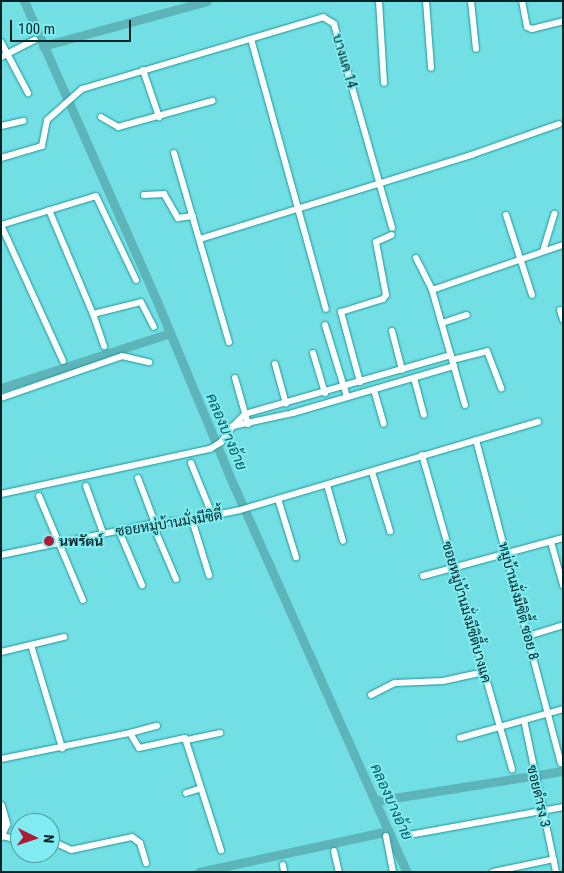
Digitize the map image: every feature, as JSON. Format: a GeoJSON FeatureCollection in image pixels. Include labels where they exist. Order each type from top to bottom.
{"type":"FeatureCollection","features":[{"type":"Feature","properties":{"kind":"street"},"geometry":{"type":"LineString","coordinates":[[379,1],[384,83]]}},
{"type":"Feature","properties":{"kind":"street"},"geometry":{"type":"LineString","coordinates":[[426,1],[431,68]]}},
{"type":"Feature","properties":{"kind":"street"},"geometry":{"type":"LineString","coordinates":[[471,1],[476,49]]}},
{"type":"Feature","properties":{"kind":"street"},"geometry":{"type":"LineString","coordinates":[[522,1],[527,27],[532,29],[563,21]]}},
{"type":"Feature","properties":{"kind":"street","name":"บางแค 14"},"geometry":{"type":"LineString","coordinates":[[1,158],[42,146],[47,120],[82,89],[323,17],[334,24],[392,232],[376,242],[386,295],[383,299],[341,312],[360,382]]}},
{"type":"Feature","properties":{"kind":"street"},"geometry":{"type":"LineString","coordinates":[[4,55],[34,40]]}},
{"type":"Feature","properties":{"kind":"street"},"geometry":{"type":"LineString","coordinates":[[251,40],[326,309]]}},
{"type":"Feature","properties":{"kind":"street"},"geometry":{"type":"LineString","coordinates":[[1,42],[4,55],[28,92]]}},
{"type":"Feature","properties":{"kind":"street"},"geometry":{"type":"LineString","coordinates":[[143,70],[159,117]]}},
{"type":"Feature","properties":{"kind":"street"},"geometry":{"type":"LineString","coordinates":[[101,117],[118,127],[212,101]]}},
{"type":"Feature","properties":{"kind":"street"},"geometry":{"type":"LineString","coordinates":[[1,126],[22,121]]}},
{"type":"Feature","properties":{"kind":"street"},"geometry":{"type":"LineString","coordinates":[[200,239],[379,184],[559,124]]}},
{"type":"Feature","properties":{"kind":"street"},"geometry":{"type":"LineString","coordinates":[[174,153],[229,342]]}},
{"type":"Feature","properties":{"kind":"street"},"geometry":{"type":"LineString","coordinates":[[144,195],[164,194],[178,218],[193,216]]}},
{"type":"Feature","properties":{"kind":"street"},"geometry":{"type":"LineString","coordinates":[[63,361],[1,225],[96,196],[136,280]]}},
{"type":"Feature","properties":{"kind":"street"},"geometry":{"type":"LineString","coordinates":[[49,210],[93,314],[104,346]]}},
{"type":"Feature","properties":{"kind":"street"},"geometry":{"type":"LineString","coordinates":[[544,251],[554,214]]}},
{"type":"Feature","properties":{"kind":"street"},"geometry":{"type":"LineString","coordinates":[[506,215],[532,294]]}},
{"type":"Feature","properties":{"kind":"street"},"geometry":{"type":"LineString","coordinates":[[432,290],[563,245]]}},
{"type":"Feature","properties":{"kind":"street"},"geometry":{"type":"LineString","coordinates":[[416,258],[432,290],[466,405]]}},
{"type":"Feature","properties":{"kind":"street"},"geometry":{"type":"LineString","coordinates":[[93,314],[141,302],[154,327]]}},
{"type":"Feature","properties":{"kind":"street"},"geometry":{"type":"LineString","coordinates":[[560,310],[563,320]]}},
{"type":"Feature","properties":{"kind":"street"},"geometry":{"type":"LineString","coordinates":[[442,323],[467,315]]}},
{"type":"Feature","properties":{"kind":"street"},"geometry":{"type":"LineString","coordinates":[[325,325],[347,397]]}},
{"type":"Feature","properties":{"kind":"street"},"geometry":{"type":"LineString","coordinates":[[392,330],[402,370]]}},
{"type":"Feature","properties":{"kind":"street"},"geometry":{"type":"LineString","coordinates":[[1,494],[210,449],[221,442],[245,414],[288,404],[402,370],[453,361],[487,351],[501,388]]}},
{"type":"Feature","properties":{"kind":"street"},"geometry":{"type":"LineString","coordinates":[[313,353],[325,393]]}},
{"type":"Feature","properties":{"kind":"street"},"geometry":{"type":"LineString","coordinates":[[1,398],[122,356],[149,362]]}},
{"type":"Feature","properties":{"kind":"street"},"geometry":{"type":"LineString","coordinates":[[233,426],[293,413],[374,390],[414,378],[453,361]]}},
{"type":"Feature","properties":{"kind":"street"},"geometry":{"type":"LineString","coordinates":[[275,364],[288,404],[293,413]]}},
{"type":"Feature","properties":{"kind":"street"},"geometry":{"type":"LineString","coordinates":[[235,378],[248,424]]}},
{"type":"Feature","properties":{"kind":"street"},"geometry":{"type":"LineString","coordinates":[[414,378],[424,415]]}},
{"type":"Feature","properties":{"kind":"street"},"geometry":{"type":"LineString","coordinates":[[374,390],[384,424]]}},
{"type":"Feature","properties":{"kind":"street"},"geometry":{"type":"LineString","coordinates":[[296,557],[278,499],[538,422]]}},
{"type":"Feature","properties":{"kind":"street","name":"หมู่บ้านมั่งมีซิตี้ ซอย 8"},"geometry":{"type":"LineString","coordinates":[[476,440],[561,763]]}},
{"type":"Feature","properties":{"kind":"street","name":"ซอยหมู่บ้านมั่งมีซิตี้บางแค"},"geometry":{"type":"LineString","coordinates":[[422,456],[512,769]]}},
{"type":"Feature","properties":{"kind":"street"},"geometry":{"type":"LineString","coordinates":[[191,463],[213,517]]}},
{"type":"Feature","properties":{"kind":"street"},"geometry":{"type":"LineString","coordinates":[[372,472],[390,531]]}},
{"type":"Feature","properties":{"kind":"street"},"geometry":{"type":"LineString","coordinates":[[138,478],[153,523],[176,579]]}},
{"type":"Feature","properties":{"kind":"street"},"geometry":{"type":"LineString","coordinates":[[327,485],[343,541]]}},
{"type":"Feature","properties":{"kind":"street"},"geometry":{"type":"LineString","coordinates":[[86,486],[103,533]]}},
{"type":"Feature","properties":{"kind":"street"},"geometry":{"type":"LineString","coordinates":[[39,496],[83,600]]}},
{"type":"Feature","properties":{"kind":"street","name":"ซอยหมู่บ้านมั่งมีซิตี้"},"geometry":{"type":"LineString","coordinates":[[1,556],[153,523],[213,517],[278,499]]}},
{"type":"Feature","properties":{"kind":"street"},"geometry":{"type":"LineString","coordinates":[[192,520],[209,575]]}},
{"type":"Feature","properties":{"kind":"street"},"geometry":{"type":"LineString","coordinates":[[119,531],[142,585]]}},
{"type":"Feature","properties":{"kind":"street"},"geometry":{"type":"LineString","coordinates":[[423,576],[563,538]]}},
{"type":"Feature","properties":{"kind":"street"},"geometry":{"type":"LineString","coordinates":[[551,542],[563,585]]}},
{"type":"Feature","properties":{"kind":"street"},"geometry":{"type":"LineString","coordinates":[[528,636],[563,625]]}},
{"type":"Feature","properties":{"kind":"street"},"geometry":{"type":"LineString","coordinates":[[1,652],[64,637]]}},
{"type":"Feature","properties":{"kind":"street"},"geometry":{"type":"LineString","coordinates":[[31,645],[62,748]]}},
{"type":"Feature","properties":{"kind":"street"},"geometry":{"type":"LineString","coordinates":[[371,695],[395,683],[443,681],[484,672]]}},
{"type":"Feature","properties":{"kind":"street"},"geometry":{"type":"LineString","coordinates":[[460,738],[563,709]]}},
{"type":"Feature","properties":{"kind":"street","name":"ซอยดำรง 3"},"geometry":{"type":"LineString","coordinates":[[524,720],[556,872]]}},
{"type":"Feature","properties":{"kind":"street"},"geometry":{"type":"LineString","coordinates":[[1,759],[62,748],[157,726]]}},
{"type":"Feature","properties":{"kind":"street"},"geometry":{"type":"LineString","coordinates":[[130,733],[139,748],[182,737],[187,740],[220,733]]}},
{"type":"Feature","properties":{"kind":"street"},"geometry":{"type":"LineString","coordinates":[[187,740],[220,850]]}},
{"type":"Feature","properties":{"kind":"street"},"geometry":{"type":"LineString","coordinates":[[186,793],[201,788]]}},
{"type":"Feature","properties":{"kind":"street"},"geometry":{"type":"LineString","coordinates":[[1,806],[6,824],[2,836]]}},
{"type":"Feature","properties":{"kind":"street"},"geometry":{"type":"LineString","coordinates":[[409,835],[563,807]]}},
{"type":"Feature","properties":{"kind":"street"},"geometry":{"type":"LineString","coordinates":[[386,836],[391,871]]}},
{"type":"Feature","properties":{"kind":"street"},"geometry":{"type":"LineString","coordinates":[[60,845],[71,850],[132,837],[140,843],[146,863]]}},
{"type":"Feature","properties":{"kind":"street"},"geometry":{"type":"LineString","coordinates":[[334,851],[339,872]]}},
{"type":"Feature","properties":{"kind":"street"},"geometry":{"type":"LineString","coordinates":[[492,872],[520,869],[554,859]]}},
{"type":"Feature","properties":{"kind":"waterway","name":"คลองบางอ้าย"},"geometry":{"type":"LineString","coordinates":[[24,1],[156,299],[234,486],[407,872]]}},
{"type":"Feature","properties":{"kind":"waterway"},"geometry":{"type":"LineString","coordinates":[[43,46],[207,1]]}},
{"type":"Feature","properties":{"kind":"waterway"},"geometry":{"type":"LineString","coordinates":[[1,388],[170,333]]}},
{"type":"Feature","properties":{"kind":"waterway"},"geometry":{"type":"LineString","coordinates":[[375,801],[563,771]]}},
{"type":"Feature","properties":{"kind":"waterway"},"geometry":{"type":"LineString","coordinates":[[199,872],[389,831]]}},
{"type":"Feature","properties":{"kind":"place","name":"นพรัตน์"},"geometry":{"type":"Point","coordinates":[49,541]}}]}
